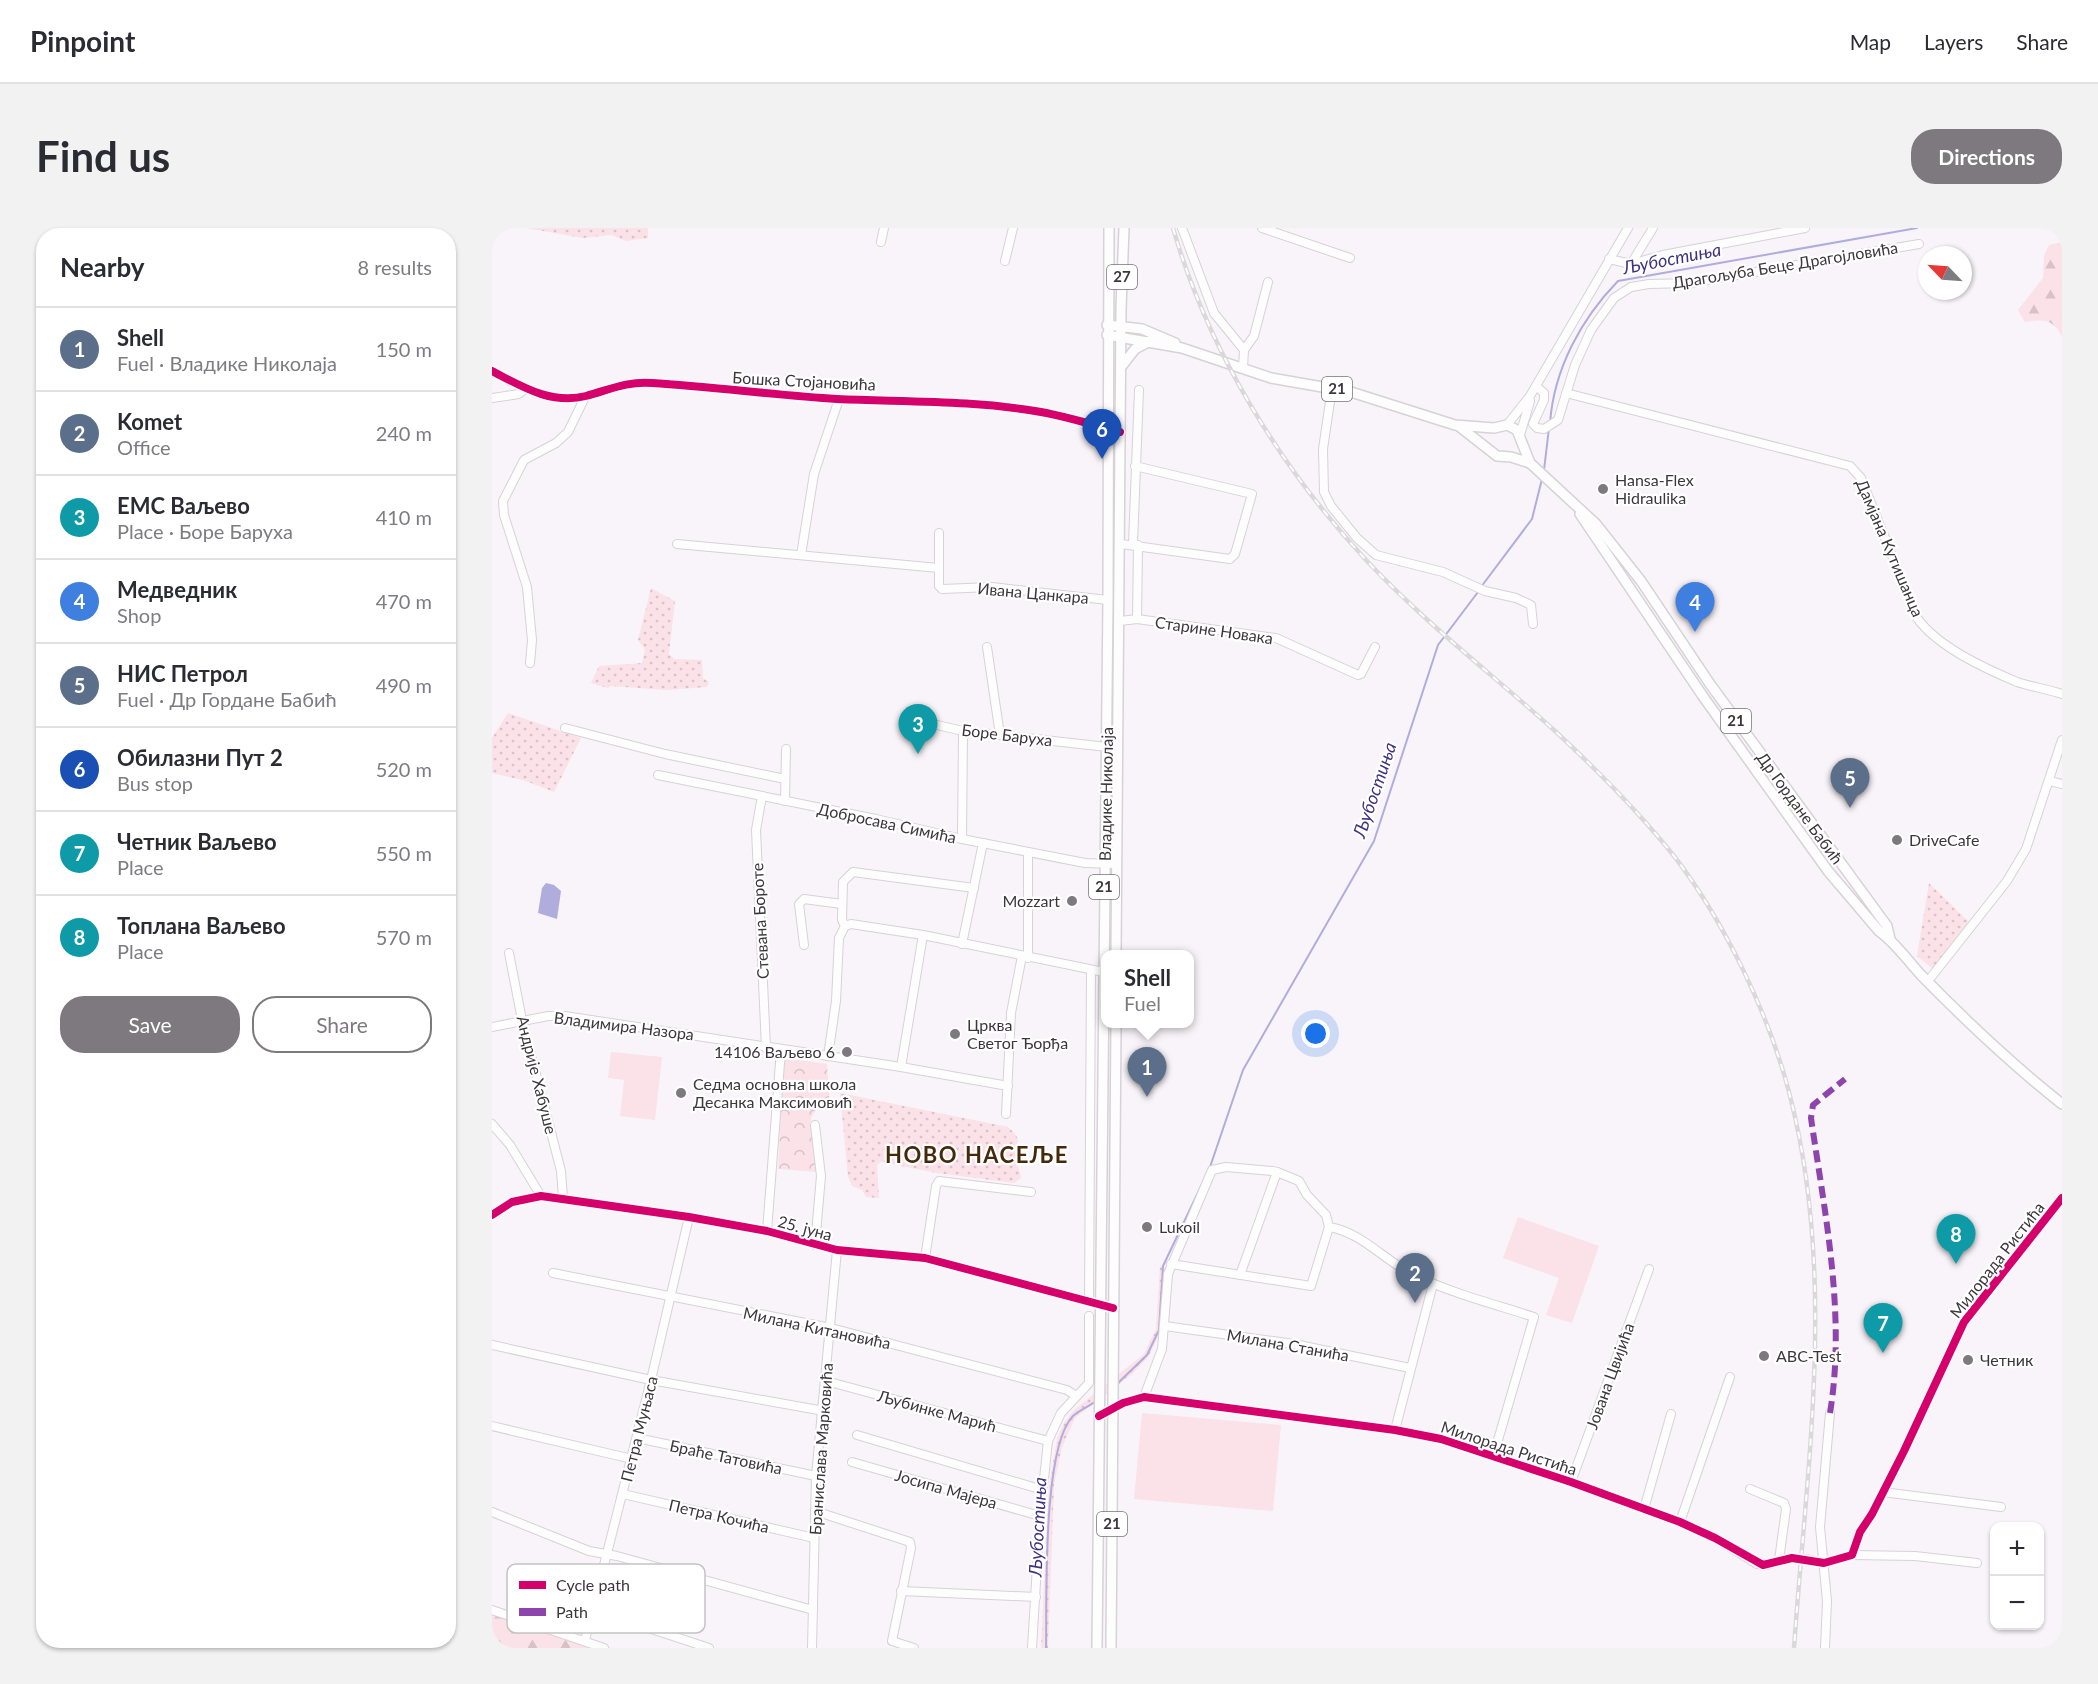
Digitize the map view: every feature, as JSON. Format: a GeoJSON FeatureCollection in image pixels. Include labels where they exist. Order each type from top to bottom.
{"type":"FeatureCollection","features":[{"type":"Feature","properties":{"kind":"main road","name":"Владике Николаја"},"geometry":{"type":"LineString","coordinates":[[1104,950],[1109,228]]}},
{"type":"Feature","properties":{"kind":"main road","name":"Владике Николаја"},"geometry":{"type":"LineString","coordinates":[[1116,950],[1121,331],[1124,228]]}},
{"type":"Feature","properties":{"kind":"main road","name":"21"},"geometry":{"type":"LineString","coordinates":[[1107,330],[1142,329],[1182,348]]}},
{"type":"Feature","properties":{"kind":"main road","name":"21"},"geometry":{"type":"LineString","coordinates":[[1121,331],[1286,381],[1332,388],[1455,425],[1494,428],[1507,425]]}},
{"type":"Feature","properties":{"kind":"main road"},"geometry":{"type":"LineString","coordinates":[[1121,367],[1135,349],[1150,341]]}},
{"type":"Feature","properties":{"kind":"main road","name":"21"},"geometry":{"type":"LineString","coordinates":[[1455,425],[1497,456],[1511,457],[1532,465]]}},
{"type":"Feature","properties":{"kind":"main road"},"geometry":{"type":"LineString","coordinates":[[1507,425],[1520,435]]}},
{"type":"Feature","properties":{"kind":"main road"},"geometry":{"type":"LineString","coordinates":[[1490,449],[1489,436],[1494,428]]}},
{"type":"Feature","properties":{"kind":"main road","name":"21"},"geometry":{"type":"LineString","coordinates":[[1520,435],[1520,445],[1532,465]]}},
{"type":"Feature","properties":{"kind":"main road"},"geometry":{"type":"LineString","coordinates":[[1511,457],[1520,445]]}},
{"type":"Feature","properties":{"kind":"main road","name":"Др Гордане Бабић"},"geometry":{"type":"LineString","coordinates":[[1532,465],[1596,524],[1641,581],[1710,684],[1887,926],[1890,939]]}},
{"type":"Feature","properties":{"kind":"main road","name":"Др Гордане Бабић"},"geometry":{"type":"LineString","coordinates":[[1577,506],[1702,695],[1828,871],[1879,932],[1890,939],[1928,981],[2029,1077],[2062,1104]]}},
{"type":"Feature","properties":{"kind":"main road","name":"Владике Николаја"},"geometry":{"type":"LineString","coordinates":[[1097,1648],[1103,1028]]}},
{"type":"Feature","properties":{"kind":"main road","name":"21"},"geometry":{"type":"LineString","coordinates":[[1111,1648],[1116,1028]]}},
{"type":"Feature","properties":{"kind":"street"},"geometry":{"type":"LineString","coordinates":[[881,242],[884,228]]}},
{"type":"Feature","properties":{"kind":"street"},"geometry":{"type":"LineString","coordinates":[[1005,261],[1013,228]]}},
{"type":"Feature","properties":{"kind":"street"},"geometry":{"type":"LineString","coordinates":[[1182,228],[1214,313],[1244,350]]}},
{"type":"Feature","properties":{"kind":"street"},"geometry":{"type":"LineString","coordinates":[[1262,228],[1350,258]]}},
{"type":"Feature","properties":{"kind":"street"},"geometry":{"type":"LineString","coordinates":[[1507,425],[1530,396],[1628,228]]}},
{"type":"Feature","properties":{"kind":"street"},"geometry":{"type":"LineString","coordinates":[[1630,264],[1653,228]]}},
{"type":"Feature","properties":{"kind":"street"},"geometry":{"type":"LineString","coordinates":[[1609,259],[1630,264],[1663,255],[1805,228]]}},
{"type":"Feature","properties":{"kind":"street","name":"Драгољуба Беце Драгојловића"},"geometry":{"type":"LineString","coordinates":[[1536,386],[1544,393],[1544,400],[1533,424],[1537,428],[1544,429],[1554,424],[1590,330],[1614,298],[1631,287],[1691,283],[1919,244]]}},
{"type":"Feature","properties":{"kind":"street"},"geometry":{"type":"LineString","coordinates":[[1243,368],[1244,350],[1254,336],[1268,282]]}},
{"type":"Feature","properties":{"kind":"street","name":"Бошка Стојановића"},"geometry":{"type":"LineString","coordinates":[[492,370],[525,389],[554,398],[585,397],[633,382],[839,399],[899,399],[1023,410],[1109,429],[1120,436],[1136,440]]}},
{"type":"Feature","properties":{"kind":"street"},"geometry":{"type":"LineString","coordinates":[[1332,388],[1322,472],[1324,492],[1331,506],[1357,538],[1376,555],[1443,572],[1475,584],[1485,591],[1529,603],[1533,624]]}},
{"type":"Feature","properties":{"kind":"street"},"geometry":{"type":"LineString","coordinates":[[492,398],[518,394],[525,389]]}},
{"type":"Feature","properties":{"kind":"street","name":"Старине Новака"},"geometry":{"type":"LineString","coordinates":[[1137,619],[1135,466],[1139,390]]}},
{"type":"Feature","properties":{"kind":"street","name":"Дамјана Кутишанца"},"geometry":{"type":"LineString","coordinates":[[1566,393],[1850,465],[1861,478],[1917,618],[1928,633],[1952,649],[2018,682],[2062,694]]}},
{"type":"Feature","properties":{"kind":"street"},"geometry":{"type":"LineString","coordinates":[[1520,435],[1530,396]]}},
{"type":"Feature","properties":{"kind":"street"},"geometry":{"type":"LineString","coordinates":[[530,663],[532,640],[527,587],[503,507],[509,486],[524,460],[556,443],[568,432],[585,397]]}},
{"type":"Feature","properties":{"kind":"street"},"geometry":{"type":"LineString","coordinates":[[801,555],[814,474],[839,399]]}},
{"type":"Feature","properties":{"kind":"street"},"geometry":{"type":"LineString","coordinates":[[1121,544],[1136,544],[1230,559],[1235,554],[1252,494],[1135,466]]}},
{"type":"Feature","properties":{"kind":"street"},"geometry":{"type":"LineString","coordinates":[[492,508],[503,507]]}},
{"type":"Feature","properties":{"kind":"street","name":"Ивана Цанкара"},"geometry":{"type":"LineString","coordinates":[[939,533],[939,586],[946,589],[992,587],[1108,600]]}},
{"type":"Feature","properties":{"kind":"street"},"geometry":{"type":"LineString","coordinates":[[677,544],[939,568]]}},
{"type":"Feature","properties":{"kind":"street","name":"Старине Новака"},"geometry":{"type":"LineString","coordinates":[[1120,621],[1137,619],[1276,638],[1358,675],[1361,675],[1375,647]]}},
{"type":"Feature","properties":{"kind":"street"},"geometry":{"type":"LineString","coordinates":[[987,647],[1000,735]]}},
{"type":"Feature","properties":{"kind":"street","name":"Боре Баруха"},"geometry":{"type":"LineString","coordinates":[[907,718],[963,730],[1107,747]]}},
{"type":"Feature","properties":{"kind":"street"},"geometry":{"type":"LineString","coordinates":[[565,728],[665,754],[785,779]]}},
{"type":"Feature","properties":{"kind":"street"},"geometry":{"type":"LineString","coordinates":[[962,839],[963,730]]}},
{"type":"Feature","properties":{"kind":"street"},"geometry":{"type":"LineString","coordinates":[[1928,981],[2018,864],[2026,849],[2062,740]]}},
{"type":"Feature","properties":{"kind":"street"},"geometry":{"type":"LineString","coordinates":[[785,801],[786,749]]}},
{"type":"Feature","properties":{"kind":"street","name":"Добросава Симића"},"geometry":{"type":"LineString","coordinates":[[658,775],[1028,852],[1104,865],[1116,864]]}},
{"type":"Feature","properties":{"kind":"street"},"geometry":{"type":"LineString","coordinates":[[2050,781],[2062,784]]}},
{"type":"Feature","properties":{"kind":"street","name":"Стевана Бороте"},"geometry":{"type":"LineString","coordinates":[[762,796],[756,830],[766,1048]]}},
{"type":"Feature","properties":{"kind":"street"},"geometry":{"type":"LineString","coordinates":[[963,944],[983,843]]}},
{"type":"Feature","properties":{"kind":"street"},"geometry":{"type":"LineString","coordinates":[[1006,1114],[1011,1013],[1025,957],[1028,852]]}},
{"type":"Feature","properties":{"kind":"street"},"geometry":{"type":"LineString","coordinates":[[845,926],[842,920],[843,882],[853,872],[974,888]]}},
{"type":"Feature","properties":{"kind":"street"},"geometry":{"type":"LineString","coordinates":[[804,945],[799,904],[801,901],[804,898],[842,904]]}},
{"type":"Feature","properties":{"kind":"street"},"geometry":{"type":"LineString","coordinates":[[845,926],[857,924],[923,935],[1101,972]]}},
{"type":"Feature","properties":{"kind":"street"},"geometry":{"type":"LineString","coordinates":[[828,1056],[836,1000],[839,938],[845,926]]}},
{"type":"Feature","properties":{"kind":"street"},"geometry":{"type":"LineString","coordinates":[[901,1067],[923,935]]}},
{"type":"Feature","properties":{"kind":"street","name":"Андрије Хабуше"},"geometry":{"type":"LineString","coordinates":[[509,952],[522,1020],[561,1170],[563,1198]]}},
{"type":"Feature","properties":{"kind":"street"},"geometry":{"type":"LineString","coordinates":[[1089,1302],[1091,970]]}},
{"type":"Feature","properties":{"kind":"street","name":"Владимира Назора"},"geometry":{"type":"LineString","coordinates":[[492,1027],[522,1020],[565,1016],[649,1027],[1008,1086]]}},
{"type":"Feature","properties":{"kind":"street"},"geometry":{"type":"LineString","coordinates":[[767,1231],[781,1050]]}},
{"type":"Feature","properties":{"kind":"street"},"geometry":{"type":"LineString","coordinates":[[492,1124],[510,1145],[541,1196]]}},
{"type":"Feature","properties":{"kind":"street","name":"25. јуна"},"geometry":{"type":"LineString","coordinates":[[815,1125],[821,1176],[815,1245]]}},
{"type":"Feature","properties":{"kind":"street"},"geometry":{"type":"LineString","coordinates":[[1144,1397],[1160,1356],[1165,1326],[1165,1284],[1171,1263],[1212,1170],[1226,1167],[1258,1168],[1277,1172],[1299,1181],[1307,1195],[1326,1215],[1329,1227],[1311,1286],[1171,1263]]}},
{"type":"Feature","properties":{"kind":"street"},"geometry":{"type":"LineString","coordinates":[[1240,1275],[1277,1172]]}},
{"type":"Feature","properties":{"kind":"street"},"geometry":{"type":"LineString","coordinates":[[925,1258],[936,1186],[939,1181],[1031,1192]]}},
{"type":"Feature","properties":{"kind":"street","name":"25. јуна"},"geometry":{"type":"LineString","coordinates":[[492,1215],[512,1202],[541,1196],[563,1198],[767,1231],[837,1250],[925,1258],[1113,1308]]}},
{"type":"Feature","properties":{"kind":"street","name":"Милорада Ристића"},"geometry":{"type":"LineString","coordinates":[[1852,1555],[1860,1532],[1883,1492],[1964,1322],[2062,1198]]}},
{"type":"Feature","properties":{"kind":"street","name":"Петра Муњаса"},"geometry":{"type":"LineString","coordinates":[[606,1564],[689,1217]]}},
{"type":"Feature","properties":{"kind":"street"},"geometry":{"type":"LineString","coordinates":[[1329,1227],[1349,1231],[1396,1266],[1433,1284],[1534,1317],[1493,1457]]}},
{"type":"Feature","properties":{"kind":"street","name":"Бранислава Марковића"},"geometry":{"type":"LineString","coordinates":[[813,1648],[816,1476],[824,1410],[837,1250]]}},
{"type":"Feature","properties":{"kind":"street","name":"Јована Цвијића"},"geometry":{"type":"LineString","coordinates":[[1571,1482],[1649,1269]]}},
{"type":"Feature","properties":{"kind":"street","name":"Милана Китановића"},"geometry":{"type":"LineString","coordinates":[[553,1273],[831,1328],[1067,1390],[1076,1396]]}},
{"type":"Feature","properties":{"kind":"street"},"geometry":{"type":"LineString","coordinates":[[1395,1430],[1433,1284]]}},
{"type":"Feature","properties":{"kind":"street"},"geometry":{"type":"LineString","coordinates":[[1032,1648],[1040,1516],[1048,1441],[1056,1420],[1076,1396],[1087,1387],[1090,1377],[1089,1316]]}},
{"type":"Feature","properties":{"kind":"street","name":"Милана Станића"},"geometry":{"type":"LineString","coordinates":[[1165,1326],[1294,1344],[1410,1368]]}},
{"type":"Feature","properties":{"kind":"street"},"geometry":{"type":"LineString","coordinates":[[492,1345],[651,1380],[824,1410]]}},
{"type":"Feature","properties":{"kind":"street"},"geometry":{"type":"LineString","coordinates":[[1680,1522],[1730,1377]]}},
{"type":"Feature","properties":{"kind":"street","name":"Љубинке Марић"},"geometry":{"type":"LineString","coordinates":[[826,1381],[1048,1441]]}},
{"type":"Feature","properties":{"kind":"street","name":"Милорада Ристића"},"geometry":{"type":"LineString","coordinates":[[1100,1411],[1144,1397],[1395,1430],[1442,1439],[1571,1482],[1680,1522],[1715,1538],[1757,1564],[1767,1565],[1792,1558]]}},
{"type":"Feature","properties":{"kind":"street"},"geometry":{"type":"LineString","coordinates":[[1825,1648],[1827,1601],[1820,1527],[1821,1492],[1830,1413]]}},
{"type":"Feature","properties":{"kind":"street"},"geometry":{"type":"LineString","coordinates":[[1644,1509],[1671,1414]]}},
{"type":"Feature","properties":{"kind":"street"},"geometry":{"type":"LineString","coordinates":[[492,1426],[632,1459]]}},
{"type":"Feature","properties":{"kind":"street"},"geometry":{"type":"LineString","coordinates":[[857,1435],[1043,1490]]}},
{"type":"Feature","properties":{"kind":"street","name":"Браће Татовића"},"geometry":{"type":"LineString","coordinates":[[637,1438],[816,1476]]}},
{"type":"Feature","properties":{"kind":"street","name":"Јосипа Мајера"},"geometry":{"type":"LineString","coordinates":[[852,1462],[1040,1516]]}},
{"type":"Feature","properties":{"kind":"street"},"geometry":{"type":"LineString","coordinates":[[1750,1489],[1784,1503],[1786,1509],[1779,1560]]}},
{"type":"Feature","properties":{"kind":"street"},"geometry":{"type":"LineString","coordinates":[[1883,1492],[2001,1507]]}},
{"type":"Feature","properties":{"kind":"street","name":"Петра Кочића"},"geometry":{"type":"LineString","coordinates":[[623,1494],[814,1538]]}},
{"type":"Feature","properties":{"kind":"street"},"geometry":{"type":"LineString","coordinates":[[815,1511],[908,1540],[911,1548],[892,1641],[914,1648]]}},
{"type":"Feature","properties":{"kind":"street"},"geometry":{"type":"LineString","coordinates":[[492,1512],[594,1553],[608,1554],[645,1564]]}},
{"type":"Feature","properties":{"kind":"street"},"geometry":{"type":"LineString","coordinates":[[1805,1559],[1824,1563],[1852,1555],[1915,1556],[1977,1563]]}},
{"type":"Feature","properties":{"kind":"street"},"geometry":{"type":"LineString","coordinates":[[705,1580],[813,1610]]}},
{"type":"Feature","properties":{"kind":"street"},"geometry":{"type":"LineString","coordinates":[[901,1591],[1036,1598]]}},
{"type":"Feature","properties":{"kind":"street"},"geometry":{"type":"LineString","coordinates":[[492,1610],[507,1615]]}},
{"type":"Feature","properties":{"kind":"street"},"geometry":{"type":"LineString","coordinates":[[563,1633],[604,1648]]}},
{"type":"Feature","properties":{"kind":"street","name":"Петра Муњаса"},"geometry":{"type":"LineString","coordinates":[[585,1640],[587,1633]]}},
{"type":"Feature","properties":{"kind":"street"},"geometry":{"type":"LineString","coordinates":[[664,1633],[709,1648]]}},
{"type":"Feature","properties":{"kind":"street"},"geometry":{"type":"LineString","coordinates":[[2059,1648],[2062,1641]]}},
{"type":"Feature","properties":{"kind":"green space"},"geometry":{"type":"Polygon","coordinates":[[[526,228],[648,228],[648,238],[626,241],[611,235],[583,238],[526,228]]]}},
{"type":"Feature","properties":{"kind":"green space"},"geometry":{"type":"Polygon","coordinates":[[[2062,242],[2062,337],[2052,324],[2037,321],[2025,322],[2018,310],[2043,278],[2044,256],[2049,245],[2062,242]]]}},
{"type":"Feature","properties":{"kind":"green space"},"geometry":{"type":"Polygon","coordinates":[[[651,588],[675,601],[669,654],[674,659],[702,660],[703,678],[709,682],[707,687],[666,690],[611,686],[608,688],[591,683],[599,666],[642,663],[645,650],[638,640],[651,588]]]}},
{"type":"Feature","properties":{"kind":"green space"},"geometry":{"type":"Polygon","coordinates":[[[508,713],[581,738],[554,792],[526,781],[492,773],[492,738],[508,713]]]}},
{"type":"Feature","properties":{"kind":"green space"},"geometry":{"type":"Polygon","coordinates":[[[1929,883],[1970,923],[1933,969],[1917,956],[1929,883]]]}},
{"type":"Feature","properties":{"kind":"green space"},"geometry":{"type":"Polygon","coordinates":[[[611,1052],[662,1057],[655,1120],[620,1116],[624,1080],[608,1078],[611,1052]]]}},
{"type":"Feature","properties":{"kind":"green space"},"geometry":{"type":"Polygon","coordinates":[[[784,1058],[827,1064],[830,1108],[816,1110],[811,1118],[818,1172],[778,1169],[784,1058]]]}},
{"type":"Feature","properties":{"kind":"green space"},"geometry":{"type":"Polygon","coordinates":[[[840,1093],[1008,1127],[1018,1139],[1016,1158],[1021,1178],[1014,1183],[937,1173],[881,1162],[877,1165],[879,1198],[866,1197],[862,1190],[852,1186],[848,1177],[840,1093]]]}},
{"type":"Feature","properties":{"kind":"green space"},"geometry":{"type":"Polygon","coordinates":[[[1518,1217],[1599,1246],[1572,1323],[1546,1315],[1559,1278],[1503,1258],[1518,1217]]]}},
{"type":"Feature","properties":{"kind":"green space"},"geometry":{"type":"Polygon","coordinates":[[[1160,1266],[1165,1267],[1161,1330],[1149,1356],[1132,1374],[1075,1418],[1062,1447],[1054,1485],[1048,1648],[1041,1648],[1049,1485],[1057,1439],[1064,1423],[1074,1410],[1144,1354],[1156,1329],[1160,1266]]]}},
{"type":"Feature","properties":{"kind":"green space"},"geometry":{"type":"Polygon","coordinates":[[[1142,1413],[1281,1425],[1273,1511],[1134,1499],[1142,1413]]]}},
{"type":"Feature","properties":{"kind":"green space"},"geometry":{"type":"Polygon","coordinates":[[[492,1615],[507,1619],[507,1633],[553,1633],[604,1648],[492,1648],[492,1615]]]}},
{"type":"Feature","properties":{"kind":"water"},"geometry":{"type":"Polygon","coordinates":[[[546,883],[554,885],[561,891],[557,919],[538,913],[542,888],[546,883]]]}},
{"type":"Feature","properties":{"kind":"waterway","name":"Љубостиња"},"geometry":{"type":"LineString","coordinates":[[1550,423],[1557,383],[1572,346],[1592,312],[1618,281],[1917,228]]}},
{"type":"Feature","properties":{"kind":"waterway","name":"Љубостиња"},"geometry":{"type":"LineString","coordinates":[[1544,470],[1549,428]]}},
{"type":"Feature","properties":{"kind":"waterway","name":"Љубостиња"},"geometry":{"type":"LineString","coordinates":[[1481,587],[1532,519],[1542,479]]}},
{"type":"Feature","properties":{"kind":"waterway","name":"Љубостиња"},"geometry":{"type":"LineString","coordinates":[[1209,1170],[1243,1070],[1374,841],[1438,645],[1478,592]]}},
{"type":"Feature","properties":{"kind":"waterway","name":"Љубостиња"},"geometry":{"type":"LineString","coordinates":[[1117,1384],[1147,1355],[1159,1330],[1163,1266],[1204,1180]]}},
{"type":"Feature","properties":{"kind":"waterway","name":"Љубостиња"},"geometry":{"type":"LineString","coordinates":[[1046,1648],[1048,1526],[1056,1459],[1063,1433],[1073,1416],[1096,1401]]}},
{"type":"Feature","properties":{"kind":"railway"},"geometry":{"type":"LineString","coordinates":[[1173,228],[1206,318],[1227,362],[1250,405],[1304,486],[1334,524],[1388,583],[1555,731],[1646,823],[1674,856],[1710,909],[1757,999],[1789,1092],[1804,1161],[1812,1230],[1815,1299],[1814,1369],[1811,1438],[1794,1648]]}},
{"type":"Feature","properties":{"kind":"marked path"},"geometry":{"type":"LineString","coordinates":[[1830,1413],[1836,1339],[1835,1302],[1832,1265],[1811,1118],[1813,1105],[1845,1079]]}},
{"type":"Feature","properties":{"kind":"cycle path"},"geometry":{"type":"LineString","coordinates":[[492,371],[537,392],[561,398],[586,396],[626,385],[652,383],[837,399],[990,405],[1051,414],[1120,432]]}},
{"type":"Feature","properties":{"kind":"cycle path"},"geometry":{"type":"LineString","coordinates":[[492,1215],[512,1202],[541,1196],[689,1217],[767,1231],[837,1250],[925,1258],[1113,1308]]}},
{"type":"Feature","properties":{"kind":"cycle path"},"geometry":{"type":"LineString","coordinates":[[1099,1416],[1123,1403],[1144,1397],[1395,1430],[1441,1439],[1571,1482],[1680,1522],[1715,1538],[1763,1565],[1792,1558],[1824,1563],[1852,1555],[1860,1532],[1872,1514],[1904,1451],[1964,1322],[2062,1198]]}},
{"type":"Feature","properties":{"kind":"place","name":"Обилазни Пут 2"},"geometry":{"type":"Point","coordinates":[1102,459]}},
{"type":"Feature","properties":{"kind":"place","name":"Hansa-Flex Hidraulika"},"geometry":{"type":"Point","coordinates":[1603,489]}},
{"type":"Feature","properties":{"kind":"place","name":"Медведник"},"geometry":{"type":"Point","coordinates":[1695,632]}},
{"type":"Feature","properties":{"kind":"place","name":"ЕМС Ваљево"},"geometry":{"type":"Point","coordinates":[918,754]}},
{"type":"Feature","properties":{"kind":"place","name":"НИС Петрол"},"geometry":{"type":"Point","coordinates":[1850,808]}},
{"type":"Feature","properties":{"kind":"place","name":"DriveCafe"},"geometry":{"type":"Point","coordinates":[1897,840]}},
{"type":"Feature","properties":{"kind":"place","name":"Mozzart"},"geometry":{"type":"Point","coordinates":[1072,901]}},
{"type":"Feature","properties":{"kind":"place","name":"Црква Светог Ђорђа"},"geometry":{"type":"Point","coordinates":[955,1034]}},
{"type":"Feature","properties":{"kind":"place","name":"14106 Ваљево 6"},"geometry":{"type":"Point","coordinates":[847,1052]}},
{"type":"Feature","properties":{"kind":"place","name":"Седма основна школа Десанка Максимовић"},"geometry":{"type":"Point","coordinates":[681,1093]}},
{"type":"Feature","properties":{"kind":"place","name":"Shell"},"geometry":{"type":"Point","coordinates":[1147,1097]}},
{"type":"Feature","properties":{"kind":"place","name":"Lukoil"},"geometry":{"type":"Point","coordinates":[1147,1227]}},
{"type":"Feature","properties":{"kind":"place","name":"Топлана Ваљево"},"geometry":{"type":"Point","coordinates":[1956,1264]}},
{"type":"Feature","properties":{"kind":"place","name":"Komet"},"geometry":{"type":"Point","coordinates":[1415,1303]}},
{"type":"Feature","properties":{"kind":"place","name":"Четник Ваљево"},"geometry":{"type":"Point","coordinates":[1883,1353]}},
{"type":"Feature","properties":{"kind":"place","name":"ABC-Test"},"geometry":{"type":"Point","coordinates":[1764,1356]}},
{"type":"Feature","properties":{"kind":"place","name":"Четник"},"geometry":{"type":"Point","coordinates":[1968,1360]}},
{"type":"Feature","properties":{"kind":"district","name":"НОВО НАСЕЉЕ"},"geometry":{"type":"Point","coordinates":[977,1155]}}]}
